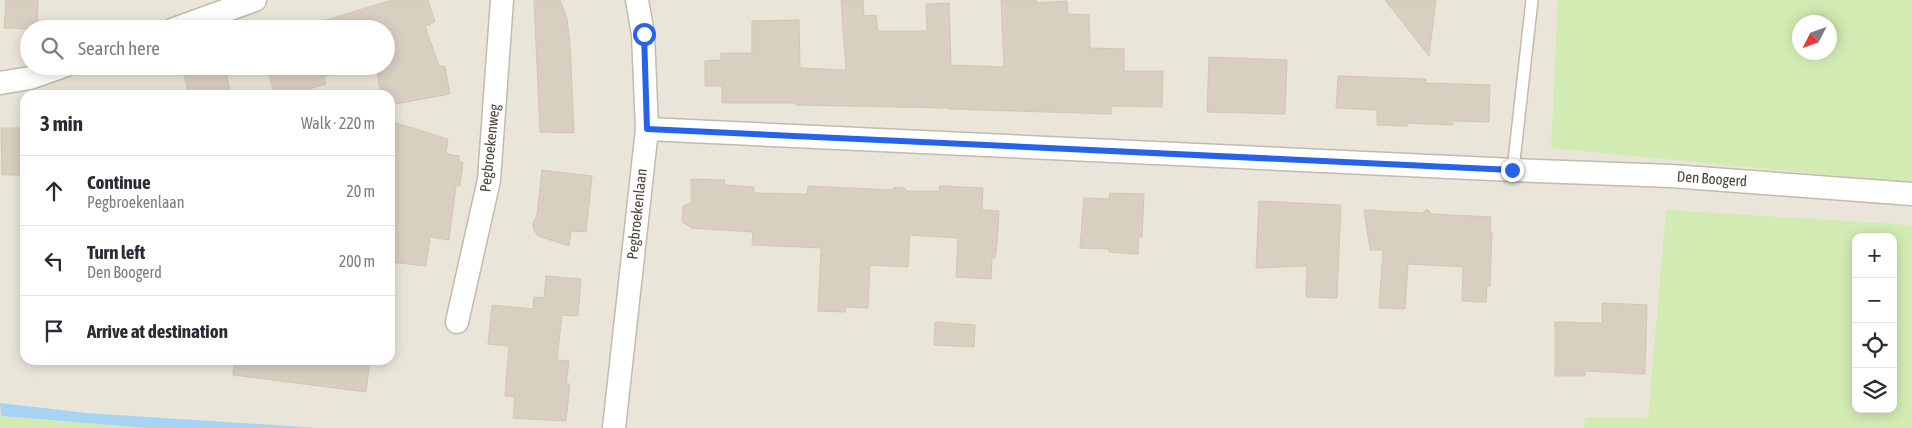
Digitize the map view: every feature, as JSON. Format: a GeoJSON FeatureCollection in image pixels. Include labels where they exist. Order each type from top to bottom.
{"type":"FeatureCollection","features":[{"type":"Feature","properties":{"kind":"street"},"geometry":{"type":"LineString","coordinates":[[199,20],[255,0]]}},
{"type":"Feature","properties":{"kind":"street","name":"Pegbroekenweg"},"geometry":{"type":"LineString","coordinates":[[457,322],[489,180],[502,0]]}},
{"type":"Feature","properties":{"kind":"street","name":"Pegbroekenlaan"},"geometry":{"type":"LineString","coordinates":[[614,428],[647,129],[644,34],[637,0]]}},
{"type":"Feature","properties":{"kind":"street"},"geometry":{"type":"LineString","coordinates":[[0,83],[38,75]]}},
{"type":"Feature","properties":{"kind":"street","name":"Den Boogerd"},"geometry":{"type":"LineString","coordinates":[[647,129],[1671,176],[1912,194]]}},
{"type":"Feature","properties":{"kind":"lane"},"geometry":{"type":"LineString","coordinates":[[1512,170],[1532,0]]}},
{"type":"Feature","properties":{"kind":"shaded area"},"geometry":{"type":"Polygon","coordinates":[[[0,0],[1576,0],[1571,128],[1912,184],[1912,428],[0,428],[0,0]]]}},
{"type":"Feature","properties":{"kind":"green space"},"geometry":{"type":"Polygon","coordinates":[[[1558,0],[1912,0],[1912,183],[1551,148],[1558,0]]]}},
{"type":"Feature","properties":{"kind":"green space"},"geometry":{"type":"Polygon","coordinates":[[[1666,210],[1912,225],[1912,428],[1584,428],[1585,417],[1648,418],[1666,210]]]}},
{"type":"Feature","properties":{"kind":"green space"},"geometry":{"type":"Polygon","coordinates":[[[0,416],[147,428],[0,428],[0,416]]]}},
{"type":"Feature","properties":{"kind":"water"},"geometry":{"type":"Polygon","coordinates":[[[0,403],[87,413],[319,428],[147,428],[1,416],[0,403]]]}},
{"type":"Feature","properties":{"kind":"building"},"geometry":{"type":"Polygon","coordinates":[[[6,0],[38,0],[37,20],[20,20],[20,28],[4,28],[6,0]]]}},
{"type":"Feature","properties":{"kind":"building"},"geometry":{"type":"Polygon","coordinates":[[[392,0],[428,0],[435,22],[425,26],[439,66],[445,66],[450,94],[395,104],[395,90],[380,90],[378,75],[395,75],[395,20],[326,20],[392,0]]]}},
{"type":"Feature","properties":{"kind":"building"},"geometry":{"type":"Polygon","coordinates":[[[534,0],[560,0],[567,18],[574,133],[540,132],[534,0]]]}},
{"type":"Feature","properties":{"kind":"building"},"geometry":{"type":"Polygon","coordinates":[[[841,0],[863,0],[864,16],[876,15],[878,31],[927,31],[926,4],[949,3],[951,65],[1004,67],[1001,0],[1036,0],[1036,3],[1067,1],[1068,14],[1089,15],[1090,48],[1124,49],[1124,71],[1163,71],[1162,107],[1111,106],[1111,114],[796,105],[796,103],[722,103],[722,86],[705,86],[705,61],[721,60],[721,53],[752,53],[752,21],[799,20],[800,68],[846,70],[841,0]]]}},
{"type":"Feature","properties":{"kind":"building"},"geometry":{"type":"Polygon","coordinates":[[[1385,0],[1436,0],[1429,56],[1385,0]]]}},
{"type":"Feature","properties":{"kind":"building"},"geometry":{"type":"Polygon","coordinates":[[[1209,57],[1287,60],[1285,114],[1207,112],[1209,57]]]}},
{"type":"Feature","properties":{"kind":"building"},"geometry":{"type":"Polygon","coordinates":[[[184,75],[227,75],[230,90],[188,90],[184,75]]]}},
{"type":"Feature","properties":{"kind":"building"},"geometry":{"type":"Polygon","coordinates":[[[269,75],[329,75],[323,77],[326,84],[306,90],[273,90],[269,75]]]}},
{"type":"Feature","properties":{"kind":"building"},"geometry":{"type":"Polygon","coordinates":[[[1338,76],[1426,79],[1425,83],[1490,85],[1489,122],[1453,121],[1452,125],[1407,123],[1407,126],[1377,125],[1377,110],[1336,108],[1338,76]]]}},
{"type":"Feature","properties":{"kind":"building"},"geometry":{"type":"Polygon","coordinates":[[[395,123],[448,139],[446,154],[459,156],[459,162],[463,162],[460,186],[456,186],[449,240],[430,237],[426,266],[395,263],[395,123]]]}},
{"type":"Feature","properties":{"kind":"building"},"geometry":{"type":"Polygon","coordinates":[[[1,128],[20,128],[20,175],[2,175],[1,128]]]}},
{"type":"Feature","properties":{"kind":"building"},"geometry":{"type":"Polygon","coordinates":[[[542,170],[592,176],[586,232],[571,231],[569,246],[538,236],[534,230],[533,223],[537,215],[542,170]]]}},
{"type":"Feature","properties":{"kind":"building"},"geometry":{"type":"Polygon","coordinates":[[[691,179],[724,180],[725,185],[754,187],[754,193],[807,194],[808,186],[892,190],[895,187],[904,188],[907,191],[939,191],[940,186],[983,188],[982,210],[999,211],[997,244],[995,258],[992,258],[991,279],[956,277],[958,238],[910,235],[908,267],[870,265],[868,308],[846,307],[845,312],[818,311],[821,248],[752,245],[753,232],[692,228],[682,222],[683,206],[691,203],[691,179]]]}},
{"type":"Feature","properties":{"kind":"building"},"geometry":{"type":"Polygon","coordinates":[[[1110,193],[1144,194],[1142,237],[1139,237],[1138,254],[1109,252],[1109,249],[1080,248],[1084,198],[1109,199],[1110,193]]]}},
{"type":"Feature","properties":{"kind":"building"},"geometry":{"type":"Polygon","coordinates":[[[1259,201],[1341,205],[1337,298],[1306,297],[1307,266],[1256,268],[1259,201]]]}},
{"type":"Feature","properties":{"kind":"building"},"geometry":{"type":"Polygon","coordinates":[[[1427,209],[1432,214],[1491,217],[1490,286],[1487,286],[1486,302],[1462,301],[1463,267],[1408,264],[1405,309],[1379,308],[1383,250],[1370,250],[1364,210],[1422,213],[1427,209]]]}},
{"type":"Feature","properties":{"kind":"building"},"geometry":{"type":"Polygon","coordinates":[[[546,276],[581,279],[578,316],[562,315],[557,360],[569,361],[566,384],[570,384],[566,421],[513,418],[515,397],[505,396],[509,346],[488,344],[492,305],[533,309],[534,297],[544,298],[546,276]]]}},
{"type":"Feature","properties":{"kind":"building"},"geometry":{"type":"Polygon","coordinates":[[[1602,303],[1647,305],[1645,374],[1586,371],[1585,376],[1555,376],[1555,322],[1602,323],[1602,303]]]}},
{"type":"Feature","properties":{"kind":"building"},"geometry":{"type":"Polygon","coordinates":[[[935,322],[975,325],[974,347],[934,345],[935,322]]]}},
{"type":"Feature","properties":{"kind":"building"},"geometry":{"type":"Polygon","coordinates":[[[234,365],[369,365],[366,392],[233,375],[234,365]]]}},
{"type":"Feature","properties":{"kind":"route"},"geometry":{"type":"LineString","coordinates":[[644,34],[647,129],[1512,170]]}}]}
